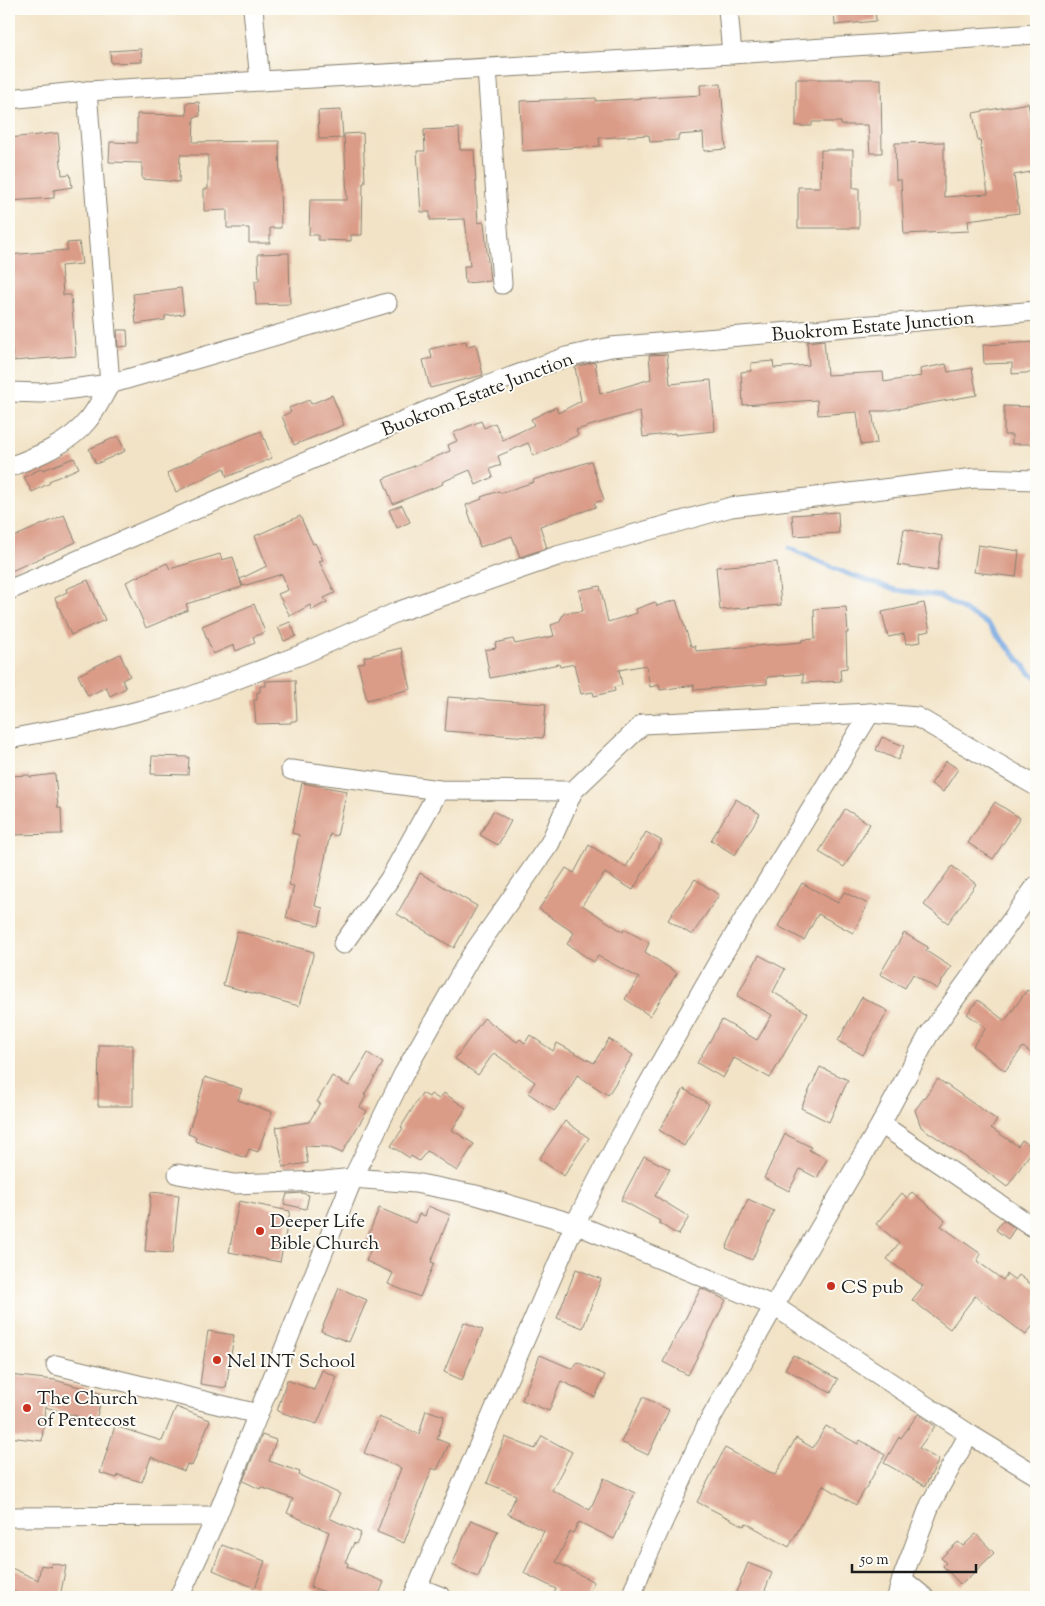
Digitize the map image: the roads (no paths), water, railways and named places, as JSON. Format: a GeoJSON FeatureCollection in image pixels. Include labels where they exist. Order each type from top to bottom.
{"type":"FeatureCollection","features":[{"type":"Feature","properties":{"kind":"street"},"geometry":{"type":"LineString","coordinates":[[253,9],[260,80]]}},
{"type":"Feature","properties":{"kind":"street"},"geometry":{"type":"LineString","coordinates":[[728,9],[732,54]]}},
{"type":"Feature","properties":{"kind":"street"},"geometry":{"type":"LineString","coordinates":[[9,99],[87,90],[732,54],[1036,34]]}},
{"type":"Feature","properties":{"kind":"street"},"geometry":{"type":"LineString","coordinates":[[487,68],[502,284]]}},
{"type":"Feature","properties":{"kind":"street"},"geometry":{"type":"LineString","coordinates":[[9,467],[34,458],[63,442],[88,421],[110,384],[87,90]]}},
{"type":"Feature","properties":{"kind":"street"},"geometry":{"type":"LineString","coordinates":[[9,392],[41,393],[110,384],[387,303]]}},
{"type":"Feature","properties":{"kind":"street","name":"Buokrom Estate Junction"},"geometry":{"type":"LineString","coordinates":[[9,590],[331,451],[489,385],[566,357],[611,347],[1036,311]]}},
{"type":"Feature","properties":{"kind":"street"},"geometry":{"type":"LineString","coordinates":[[9,739],[92,723],[184,699],[303,654],[397,612],[547,559],[731,508],[975,478],[1036,480]]}},
{"type":"Feature","properties":{"kind":"street"},"geometry":{"type":"LineString","coordinates":[[179,1597],[217,1516],[353,1178],[403,1075],[471,956],[550,843],[573,791],[643,724],[870,713],[917,717],[1036,786]]}},
{"type":"Feature","properties":{"kind":"street"},"geometry":{"type":"LineString","coordinates":[[442,1597],[415,1592],[576,1224],[642,1095],[716,965],[870,713]]}},
{"type":"Feature","properties":{"kind":"street"},"geometry":{"type":"LineString","coordinates":[[291,770],[439,790],[573,791]]}},
{"type":"Feature","properties":{"kind":"street"},"geometry":{"type":"LineString","coordinates":[[343,944],[389,880],[439,790]]}},
{"type":"Feature","properties":{"kind":"street"},"geometry":{"type":"LineString","coordinates":[[631,1597],[642,1568],[706,1427],[774,1306],[880,1124],[928,1036],[1036,886]]}},
{"type":"Feature","properties":{"kind":"street"},"geometry":{"type":"LineString","coordinates":[[880,1124],[1036,1229]]}},
{"type":"Feature","properties":{"kind":"street"},"geometry":{"type":"LineString","coordinates":[[178,1174],[234,1184],[325,1182],[353,1178],[415,1183],[476,1195],[576,1224],[774,1306],[969,1434],[1036,1475]]}},
{"type":"Feature","properties":{"kind":"street"},"geometry":{"type":"LineString","coordinates":[[56,1365],[258,1414]]}},
{"type":"Feature","properties":{"kind":"street"},"geometry":{"type":"LineString","coordinates":[[924,1597],[900,1588],[930,1505],[969,1434]]}},
{"type":"Feature","properties":{"kind":"street"},"geometry":{"type":"LineString","coordinates":[[9,1518],[217,1516]]}},
{"type":"Feature","properties":{"kind":"waterway"},"geometry":{"type":"LineString","coordinates":[[789,548],[848,574],[896,590],[939,596],[988,624],[1031,674],[1036,677]]}},
{"type":"Feature","properties":{"kind":"place","name":"Deeper Life Bible Church"},"geometry":{"type":"Point","coordinates":[260,1231]}},
{"type":"Feature","properties":{"kind":"place","name":"CS pub"},"geometry":{"type":"Point","coordinates":[831,1286]}},
{"type":"Feature","properties":{"kind":"place","name":"Nel INT School"},"geometry":{"type":"Point","coordinates":[217,1360]}},
{"type":"Feature","properties":{"kind":"place","name":"The Church of Pentecost"},"geometry":{"type":"Point","coordinates":[27,1408]}}]}
